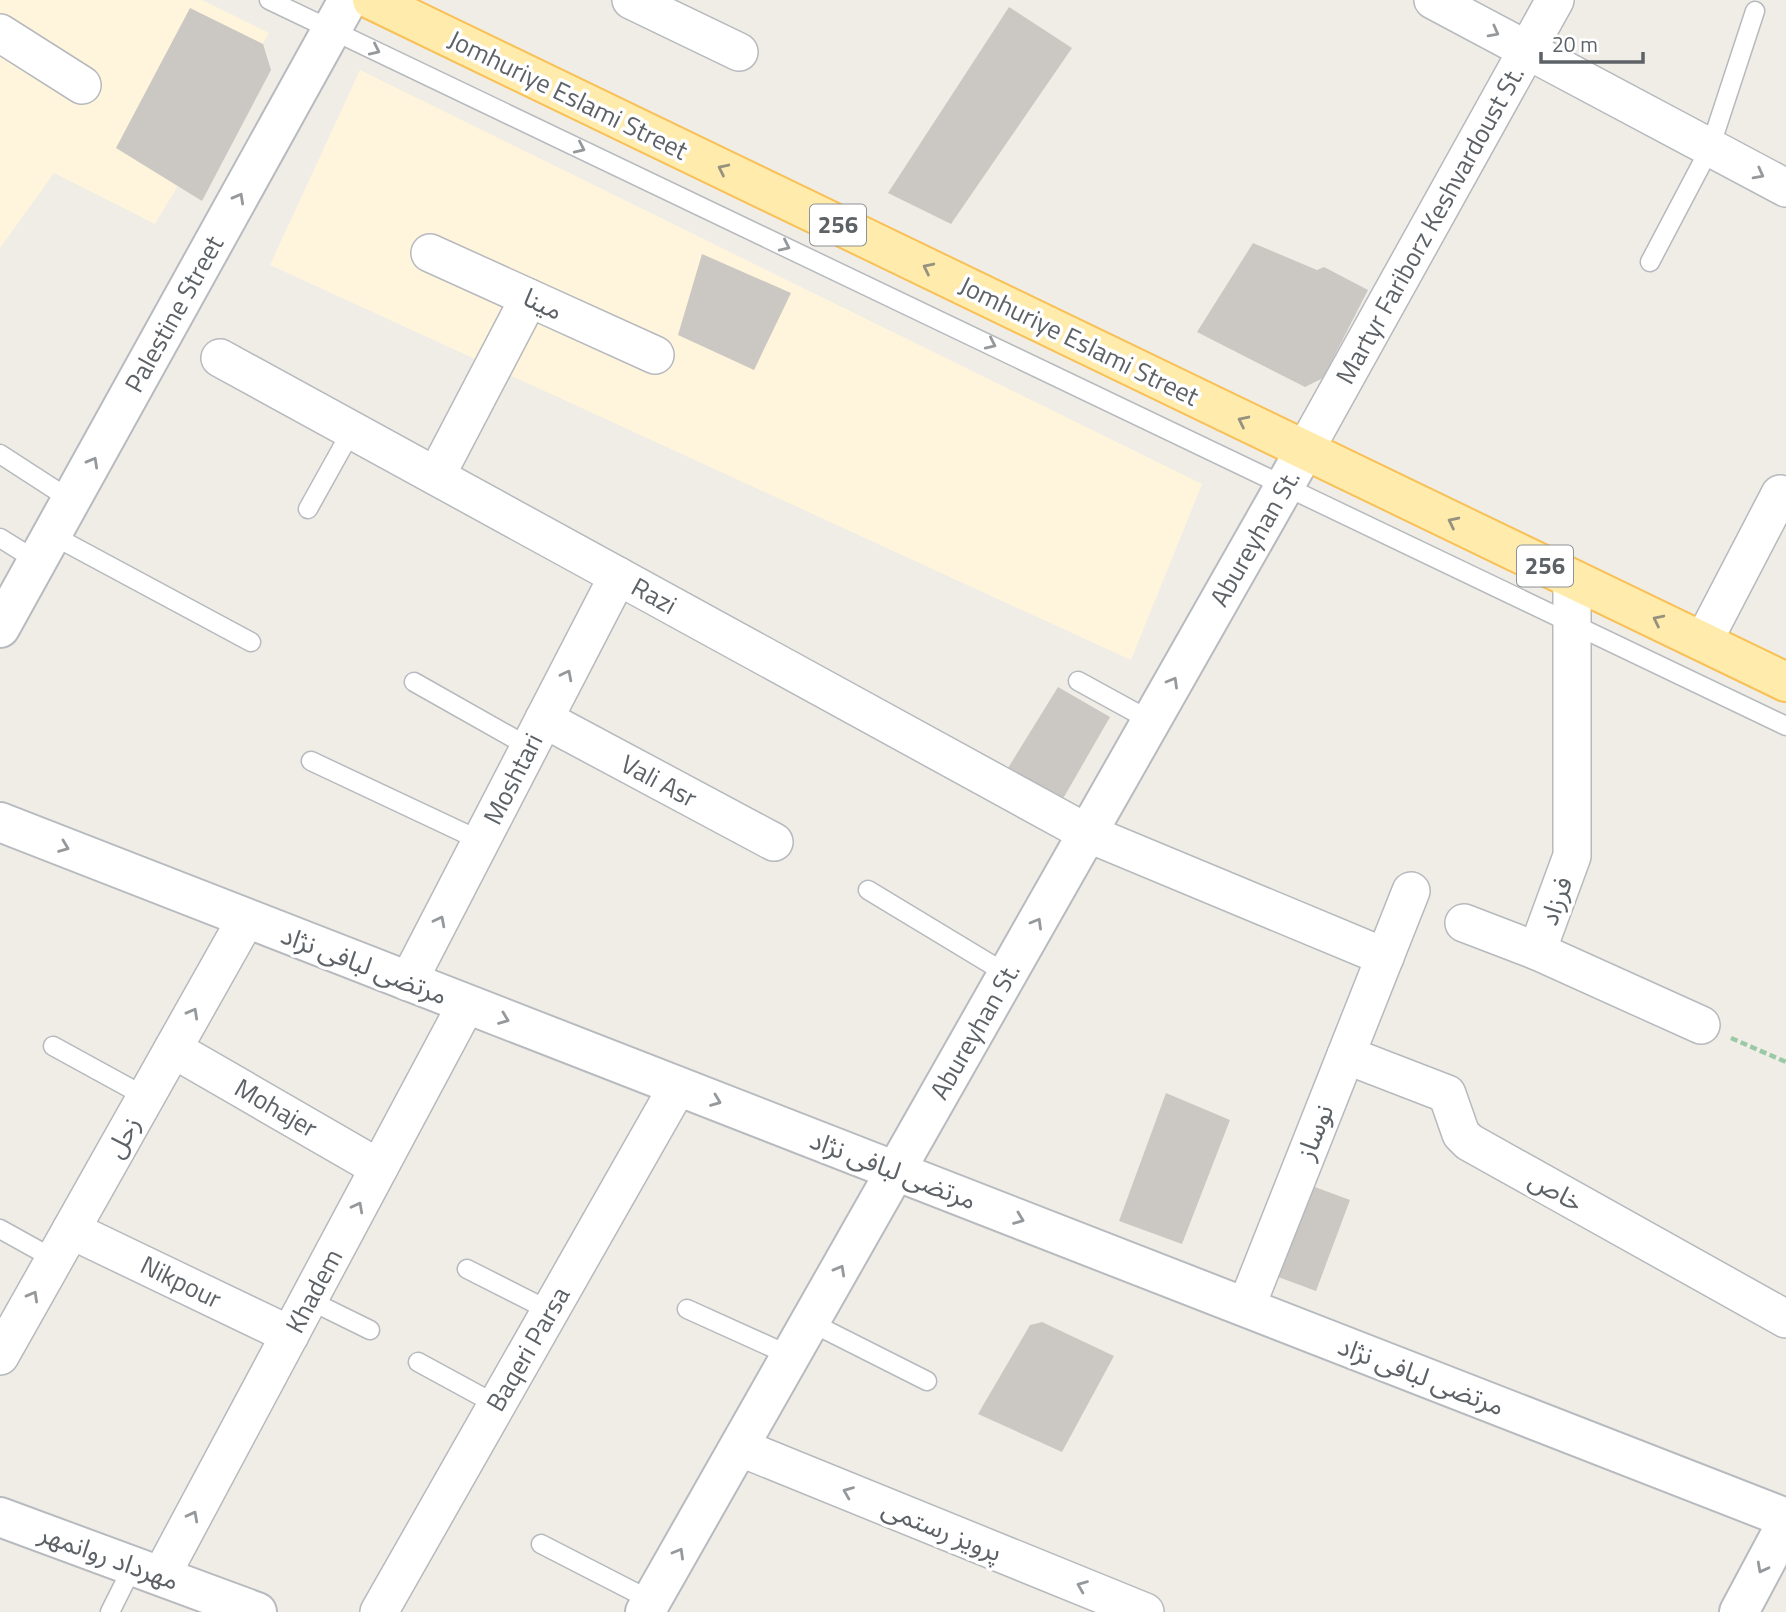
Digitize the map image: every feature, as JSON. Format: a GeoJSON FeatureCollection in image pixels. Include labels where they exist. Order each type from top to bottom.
{"type":"FeatureCollection","features":[{"type":"Feature","properties":{"kind":"main road","name":"Jomhuriye Eslami Street"},"geometry":{"type":"LineString","coordinates":[[372,0],[1786,682]]}},
{"type":"Feature","properties":{"kind":"main road","name":"Palestine Street"},"geometry":{"type":"LineString","coordinates":[[0,628],[340,15]]}},
{"type":"Feature","properties":{"kind":"main road","name":"Abureyhan St."},"geometry":{"type":"LineString","coordinates":[[648,1606],[1305,450]]}},
{"type":"Feature","properties":{"kind":"main road","name":"مرتضی لبافی نژاد"},"geometry":{"type":"LineString","coordinates":[[0,822],[1786,1518]]}},
{"type":"Feature","properties":{"kind":"main road","name":"مهرداد روانمهر"},"geometry":{"type":"LineString","coordinates":[[0,1517],[257,1612]]}},
{"type":"Feature","properties":{"kind":"main road"},"geometry":{"type":"LineString","coordinates":[[1739,1612],[1786,1524]]}},
{"type":"Feature","properties":{"kind":"street"},"geometry":{"type":"LineString","coordinates":[[631,0],[739,52]]}},
{"type":"Feature","properties":{"kind":"street"},"geometry":{"type":"LineString","coordinates":[[1433,0],[1786,188]]}},
{"type":"Feature","properties":{"kind":"street","name":"Martyr Fariborz Keshvardoust St."},"geometry":{"type":"LineString","coordinates":[[1305,450],[1555,0]]}},
{"type":"Feature","properties":{"kind":"street"},"geometry":{"type":"LineString","coordinates":[[0,33],[82,85]]}},
{"type":"Feature","properties":{"kind":"street","name":"مینا"},"geometry":{"type":"LineString","coordinates":[[430,253],[655,355]]}},
{"type":"Feature","properties":{"kind":"street"},"geometry":{"type":"LineString","coordinates":[[436,476],[530,298]]}},
{"type":"Feature","properties":{"kind":"street","name":"Razi"},"geometry":{"type":"LineString","coordinates":[[220,358],[1087,833]]}},
{"type":"Feature","properties":{"kind":"street"},"geometry":{"type":"LineString","coordinates":[[1703,642],[1780,494],[1786,497]]}},
{"type":"Feature","properties":{"kind":"street","name":"Moshtari"},"geometry":{"type":"LineString","coordinates":[[408,982],[618,576]]}},
{"type":"Feature","properties":{"kind":"street","name":"فرزاد"},"geometry":{"type":"LineString","coordinates":[[1572,579],[1572,856],[1537,951],[1701,1025]]}},
{"type":"Feature","properties":{"kind":"street","name":"Vali Asr"},"geometry":{"type":"LineString","coordinates":[[537,733],[774,842]]}},
{"type":"Feature","properties":{"kind":"street"},"geometry":{"type":"LineString","coordinates":[[1087,833],[1385,957]]}},
{"type":"Feature","properties":{"kind":"street","name":"نوساز"},"geometry":{"type":"LineString","coordinates":[[1246,1307],[1411,891]]}},
{"type":"Feature","properties":{"kind":"street","name":"زحل"},"geometry":{"type":"LineString","coordinates":[[0,1356],[246,919]]}},
{"type":"Feature","properties":{"kind":"street"},"geometry":{"type":"LineString","coordinates":[[1464,923],[1537,951]]}},
{"type":"Feature","properties":{"kind":"street","name":"Khadem"},"geometry":{"type":"LineString","coordinates":[[147,1571],[290,1335],[467,1005]]}},
{"type":"Feature","properties":{"kind":"street","name":"Mohajer"},"geometry":{"type":"LineString","coordinates":[[173,1049],[379,1168]]}},
{"type":"Feature","properties":{"kind":"street","name":"خاص"},"geometry":{"type":"LineString","coordinates":[[1346,1055],[1447,1094],[1461,1134],[1469,1142],[1786,1319]]}},
{"type":"Feature","properties":{"kind":"street","name":"Baqeri Parsa"},"geometry":{"type":"LineString","coordinates":[[379,1612],[678,1086]]}},
{"type":"Feature","properties":{"kind":"street","name":"Nikpour"},"geometry":{"type":"LineString","coordinates":[[63,1245],[290,1335]]}},
{"type":"Feature","properties":{"kind":"street","name":"پرویز رستمی"},"geometry":{"type":"LineString","coordinates":[[739,1447],[1145,1612]]}},
{"type":"Feature","properties":{"kind":"lane"},"geometry":{"type":"LineString","coordinates":[[269,0],[340,15],[1285,485],[1786,726]]}},
{"type":"Feature","properties":{"kind":"lane"},"geometry":{"type":"LineString","coordinates":[[1650,262],[1710,148],[1755,11]]}},
{"type":"Feature","properties":{"kind":"lane"},"geometry":{"type":"LineString","coordinates":[[308,509],[352,430]]}},
{"type":"Feature","properties":{"kind":"lane"},"geometry":{"type":"LineString","coordinates":[[0,454],[71,500]]}},
{"type":"Feature","properties":{"kind":"lane"},"geometry":{"type":"LineString","coordinates":[[0,538],[45,548],[251,642]]}},
{"type":"Feature","properties":{"kind":"lane"},"geometry":{"type":"LineString","coordinates":[[1078,681],[1151,721]]}},
{"type":"Feature","properties":{"kind":"lane"},"geometry":{"type":"LineString","coordinates":[[414,682],[537,733]]}},
{"type":"Feature","properties":{"kind":"lane"},"geometry":{"type":"LineString","coordinates":[[311,761],[481,841]]}},
{"type":"Feature","properties":{"kind":"lane"},"geometry":{"type":"LineString","coordinates":[[868,890],[1007,974]]}},
{"type":"Feature","properties":{"kind":"lane"},"geometry":{"type":"LineString","coordinates":[[53,1046],[146,1097]]}},
{"type":"Feature","properties":{"kind":"lane"},"geometry":{"type":"LineString","coordinates":[[0,1229],[63,1245]]}},
{"type":"Feature","properties":{"kind":"lane"},"geometry":{"type":"LineString","coordinates":[[467,1269],[550,1311]]}},
{"type":"Feature","properties":{"kind":"lane"},"geometry":{"type":"LineString","coordinates":[[309,1300],[370,1330]]}},
{"type":"Feature","properties":{"kind":"lane"},"geometry":{"type":"LineString","coordinates":[[687,1309],[791,1356]]}},
{"type":"Feature","properties":{"kind":"lane"},"geometry":{"type":"LineString","coordinates":[[810,1322],[927,1381]]}},
{"type":"Feature","properties":{"kind":"lane"},"geometry":{"type":"LineString","coordinates":[[418,1362],[497,1405]]}},
{"type":"Feature","properties":{"kind":"lane"},"geometry":{"type":"LineString","coordinates":[[541,1544],[648,1606]]}},
{"type":"Feature","properties":{"kind":"lane"},"geometry":{"type":"LineString","coordinates":[[110,1612],[147,1571]]}},
{"type":"Feature","properties":{"kind":"path"},"geometry":{"type":"LineString","coordinates":[[1701,1025],[1786,1062]]}},
{"type":"Feature","properties":{"kind":"shaded area"},"geometry":{"type":"Polygon","coordinates":[[[0,0],[202,0],[269,33],[155,224],[54,173],[0,248],[0,0]]]}},
{"type":"Feature","properties":{"kind":"shaded area"},"geometry":{"type":"Polygon","coordinates":[[[360,70],[1202,484],[1131,660],[270,265],[360,70]]]}},
{"type":"Feature","properties":{"kind":"building"},"geometry":{"type":"Polygon","coordinates":[[[1009,7],[1072,48],[951,224],[888,193],[1009,7]]]}},
{"type":"Feature","properties":{"kind":"building"},"geometry":{"type":"Polygon","coordinates":[[[190,8],[263,44],[271,70],[202,201],[116,148],[190,8]]]}},
{"type":"Feature","properties":{"kind":"building"},"geometry":{"type":"Polygon","coordinates":[[[1253,243],[1317,270],[1324,267],[1368,290],[1323,378],[1305,387],[1197,332],[1253,243]]]}},
{"type":"Feature","properties":{"kind":"building"},"geometry":{"type":"Polygon","coordinates":[[[702,254],[791,293],[754,370],[678,335],[702,254]]]}},
{"type":"Feature","properties":{"kind":"building"},"geometry":{"type":"Polygon","coordinates":[[[1058,687],[1110,717],[1064,797],[1055,797],[1008,768],[1058,687]]]}},
{"type":"Feature","properties":{"kind":"building"},"geometry":{"type":"Polygon","coordinates":[[[1166,1093],[1230,1120],[1182,1244],[1119,1221],[1166,1093]]]}},
{"type":"Feature","properties":{"kind":"building"},"geometry":{"type":"Polygon","coordinates":[[[1304,1183],[1350,1200],[1316,1291],[1270,1274],[1304,1183]]]}},
{"type":"Feature","properties":{"kind":"building"},"geometry":{"type":"Polygon","coordinates":[[[1042,1322],[1114,1356],[1062,1452],[978,1414],[1030,1325],[1042,1322]]]}}]}
